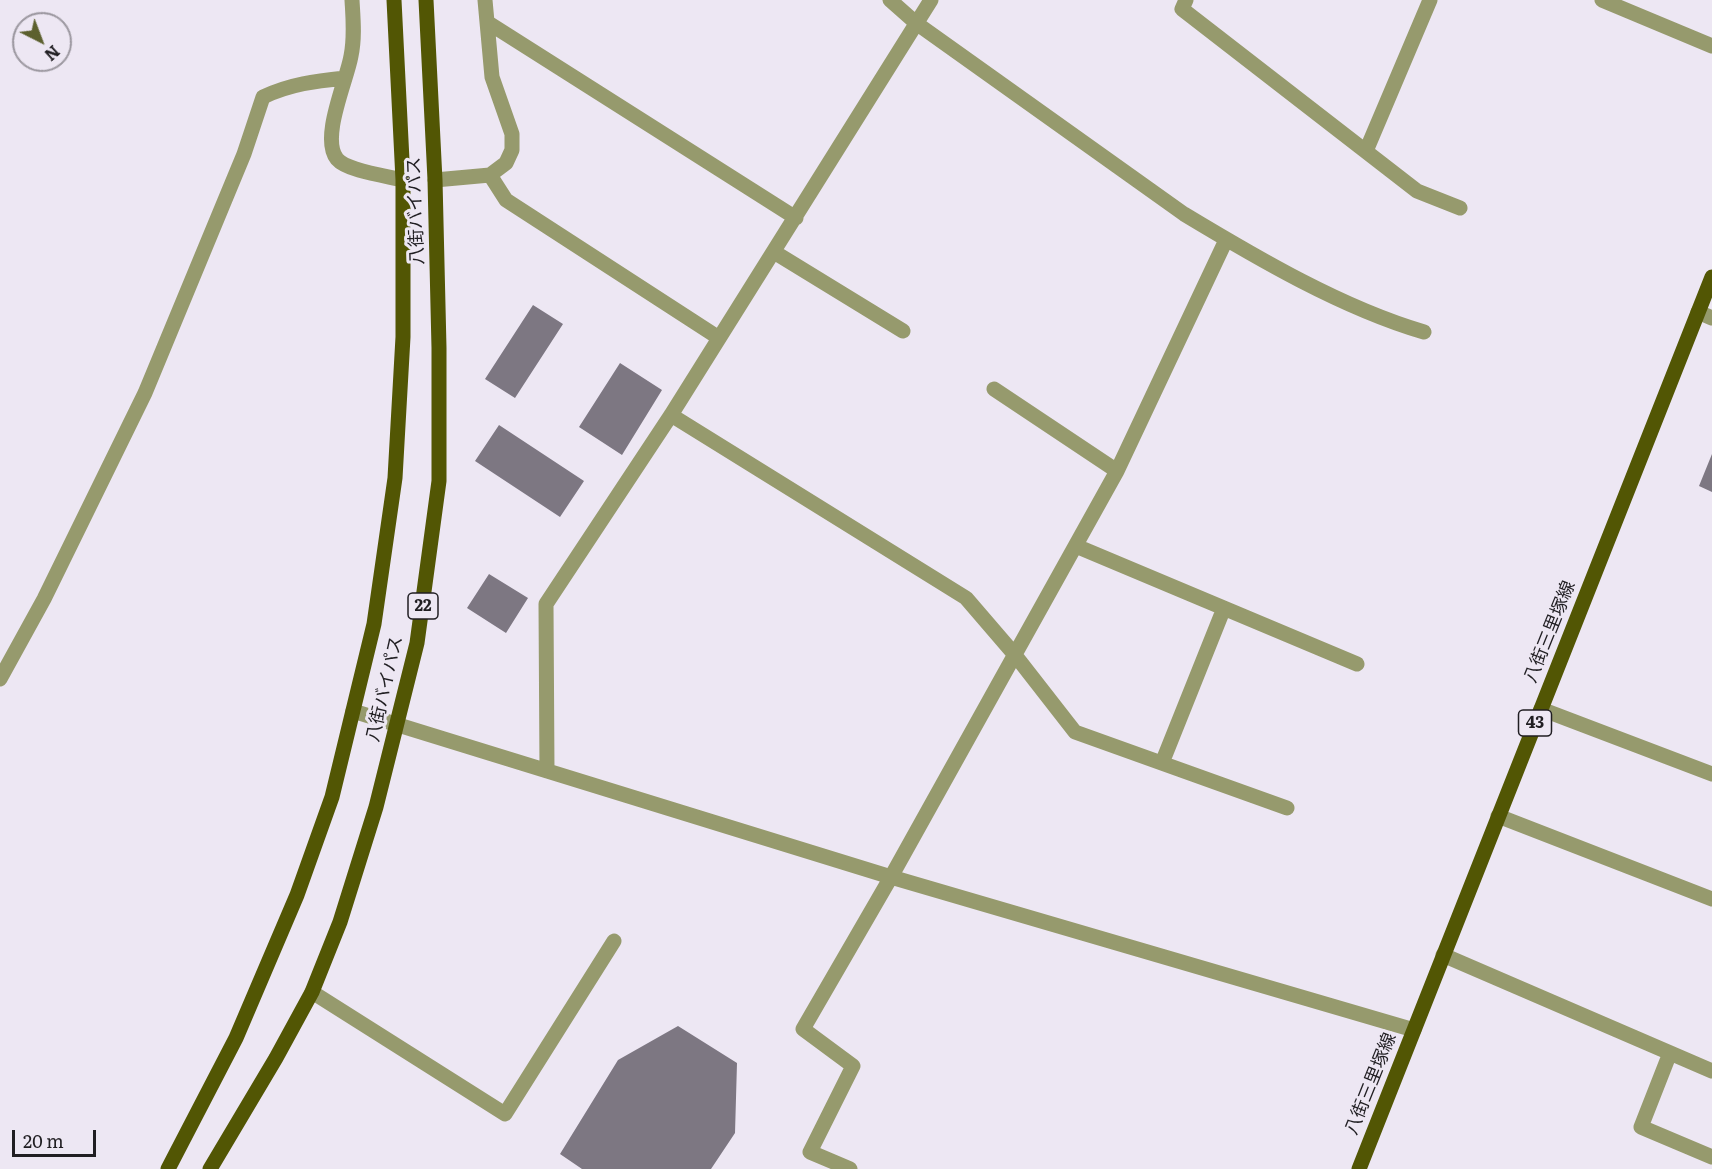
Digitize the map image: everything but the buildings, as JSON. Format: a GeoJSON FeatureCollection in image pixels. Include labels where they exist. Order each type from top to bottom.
{"type":"FeatureCollection","features":[{"type":"Feature","properties":{"kind":"main road","name":"八街バイパス"},"geometry":{"type":"LineString","coordinates":[[168,1169],[236,1038],[297,895],[332,797],[374,624],[395,478],[403,337],[403,180],[394,0]]}},
{"type":"Feature","properties":{"kind":"main road","name":"八街バイパス"},"geometry":{"type":"LineString","coordinates":[[210,1169],[312,992],[340,922],[376,807],[417,643],[439,481],[435,180],[426,0]]}},
{"type":"Feature","properties":{"kind":"main road","name":"八街三里塚線"},"geometry":{"type":"LineString","coordinates":[[1359,1169],[1541,709],[1705,315],[1712,277]]}},
{"type":"Feature","properties":{"kind":"street"},"geometry":{"type":"LineString","coordinates":[[352,0],[351,56],[333,127],[332,147],[338,159],[353,168],[403,180]]}},
{"type":"Feature","properties":{"kind":"street"},"geometry":{"type":"LineString","coordinates":[[435,180],[490,175],[506,163],[512,150],[512,134],[492,77],[485,0]]}},
{"type":"Feature","properties":{"kind":"street"},"geometry":{"type":"LineString","coordinates":[[890,0],[916,23],[1184,214],[1305,282],[1389,322],[1424,332]]}},
{"type":"Feature","properties":{"kind":"street"},"geometry":{"type":"LineString","coordinates":[[547,771],[546,604],[671,415],[931,0]]}},
{"type":"Feature","properties":{"kind":"street"},"geometry":{"type":"LineString","coordinates":[[1186,0],[1182,9],[1417,191],[1460,208]]}},
{"type":"Feature","properties":{"kind":"street"},"geometry":{"type":"LineString","coordinates":[[1366,151],[1430,0]]}},
{"type":"Feature","properties":{"kind":"street"},"geometry":{"type":"LineString","coordinates":[[1602,0],[1712,46]]}},
{"type":"Feature","properties":{"kind":"street"},"geometry":{"type":"LineString","coordinates":[[487,22],[796,218]]}},
{"type":"Feature","properties":{"kind":"street"},"geometry":{"type":"LineString","coordinates":[[0,679],[44,599],[145,393],[244,154],[263,98],[281,89],[314,81],[345,78]]}},
{"type":"Feature","properties":{"kind":"street"},"geometry":{"type":"LineString","coordinates":[[490,175],[506,200],[719,338]]}},
{"type":"Feature","properties":{"kind":"street"},"geometry":{"type":"LineString","coordinates":[[850,1169],[810,1152],[853,1066],[803,1029],[1016,655],[1117,471],[1227,240]]}},
{"type":"Feature","properties":{"kind":"street"},"geometry":{"type":"LineString","coordinates":[[774,252],[903,332]]}},
{"type":"Feature","properties":{"kind":"street"},"geometry":{"type":"LineString","coordinates":[[994,389],[1117,471]]}},
{"type":"Feature","properties":{"kind":"street"},"geometry":{"type":"LineString","coordinates":[[671,415],[966,598],[1016,655],[1075,732],[1287,808]]}},
{"type":"Feature","properties":{"kind":"street"},"geometry":{"type":"LineString","coordinates":[[1076,546],[1357,664]]}},
{"type":"Feature","properties":{"kind":"street"},"geometry":{"type":"LineString","coordinates":[[1162,763],[1224,608]]}},
{"type":"Feature","properties":{"kind":"street"},"geometry":{"type":"LineString","coordinates":[[1541,709],[1712,774]]}},
{"type":"Feature","properties":{"kind":"street"},"geometry":{"type":"LineString","coordinates":[[353,711],[891,877],[1414,1030]]}},
{"type":"Feature","properties":{"kind":"street"},"geometry":{"type":"LineString","coordinates":[[1498,816],[1712,898]]}},
{"type":"Feature","properties":{"kind":"street"},"geometry":{"type":"LineString","coordinates":[[312,992],[505,1113],[614,941]]}},
{"type":"Feature","properties":{"kind":"street"},"geometry":{"type":"LineString","coordinates":[[1443,955],[1712,1071]]}},
{"type":"Feature","properties":{"kind":"street"},"geometry":{"type":"LineString","coordinates":[[1670,1053],[1641,1128],[1712,1157]]}}]}
